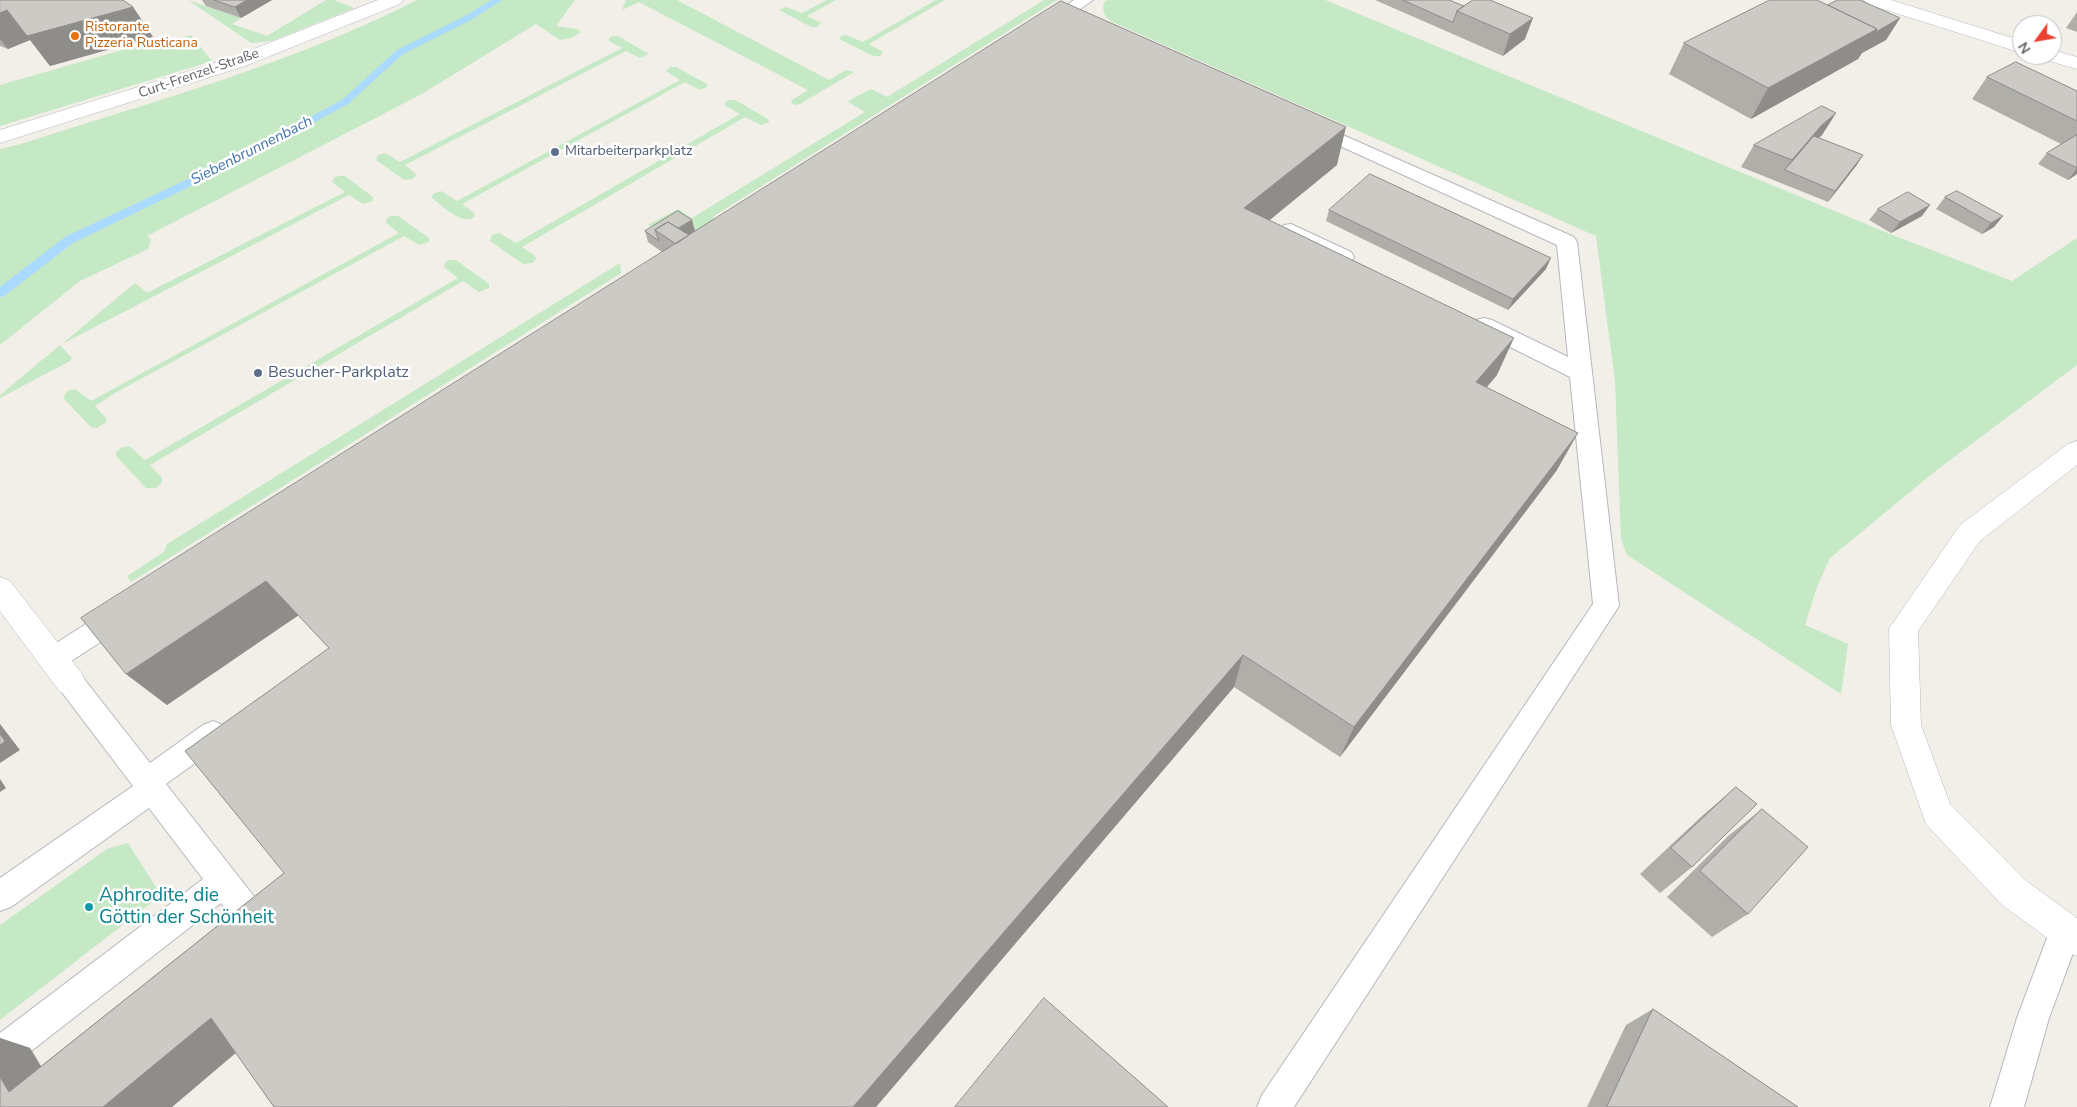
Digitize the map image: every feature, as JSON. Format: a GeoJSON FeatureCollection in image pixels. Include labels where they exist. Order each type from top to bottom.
{"type":"FeatureCollection","features":[{"type":"Feature","properties":{"kind":"street","name":"Curt-Frenzel-Straße"},"geometry":{"type":"LineString","coordinates":[[0,137],[238,62],[394,0]]}},
{"type":"Feature","properties":{"kind":"street"},"geometry":{"type":"LineString","coordinates":[[1873,0],[2012,44]]}},
{"type":"Feature","properties":{"kind":"street"},"geometry":{"type":"LineString","coordinates":[[2062,59],[2077,63]]}},
{"type":"Feature","properties":{"kind":"street"},"geometry":{"type":"LineString","coordinates":[[2072,934],[2013,892],[1937,813],[1906,725],[1903,629],[1970,533],[2077,451]]}},
{"type":"Feature","properties":{"kind":"street"},"geometry":{"type":"LineString","coordinates":[[0,588],[71,683]]}},
{"type":"Feature","properties":{"kind":"lane"},"geometry":{"type":"LineString","coordinates":[[1086,0],[1055,20],[1089,26]]}},
{"type":"Feature","properties":{"kind":"lane"},"geometry":{"type":"LineString","coordinates":[[1274,1107],[1606,606],[1567,242],[1293,118]]}},
{"type":"Feature","properties":{"kind":"lane"},"geometry":{"type":"LineString","coordinates":[[1291,230],[1361,265]]}},
{"type":"Feature","properties":{"kind":"lane"},"geometry":{"type":"LineString","coordinates":[[1467,317],[1582,373]]}},
{"type":"Feature","properties":{"kind":"lane"},"geometry":{"type":"LineString","coordinates":[[53,659],[140,603]]}},
{"type":"Feature","properties":{"kind":"lane"},"geometry":{"type":"LineString","coordinates":[[71,683],[270,940]]}},
{"type":"Feature","properties":{"kind":"lane"},"geometry":{"type":"LineString","coordinates":[[0,896],[235,718]]}},
{"type":"Feature","properties":{"kind":"lane"},"geometry":{"type":"LineString","coordinates":[[0,1054],[224,882]]}},
{"type":"Feature","properties":{"kind":"lane"},"geometry":{"type":"LineString","coordinates":[[2007,1107],[2033,1018],[2072,934]]}},
{"type":"Feature","properties":{"kind":"green space"},"geometry":{"type":"Polygon","coordinates":[[[188,0],[241,18],[232,24],[267,36],[326,0],[334,0],[354,8],[271,41],[251,43],[188,0]]]}},
{"type":"Feature","properties":{"kind":"green space"},"geometry":{"type":"Polygon","coordinates":[[[417,0],[575,0],[556,26],[577,29],[581,32],[571,38],[560,40],[536,24],[420,95],[147,236],[151,240],[148,249],[80,281],[0,345],[0,149],[222,80],[370,23],[417,0]]]}},
{"type":"Feature","properties":{"kind":"green space"},"geometry":{"type":"Polygon","coordinates":[[[626,0],[677,0],[829,80],[846,70],[854,72],[800,104],[794,105],[791,102],[792,100],[808,90],[639,2],[622,10],[626,0]]]}},
{"type":"Feature","properties":{"kind":"green space"},"geometry":{"type":"Polygon","coordinates":[[[827,0],[836,0],[807,16],[821,23],[817,27],[811,27],[779,10],[786,7],[802,13],[827,0]]]}},
{"type":"Feature","properties":{"kind":"green space"},"geometry":{"type":"Polygon","coordinates":[[[936,0],[945,0],[869,44],[883,52],[880,56],[873,56],[839,39],[841,36],[846,35],[863,42],[936,0]]]}},
{"type":"Feature","properties":{"kind":"green space"},"geometry":{"type":"Polygon","coordinates":[[[1044,0],[1057,0],[714,216],[712,227],[676,243],[695,230],[661,234],[648,225],[678,209],[692,218],[865,112],[848,102],[850,100],[871,89],[887,97],[1044,0]]]}},
{"type":"Feature","properties":{"kind":"green space"},"geometry":{"type":"Polygon","coordinates":[[[1107,0],[1325,0],[1890,234],[2012,281],[2077,238],[2077,365],[1938,469],[1830,558],[1817,587],[1805,625],[1848,644],[1841,694],[1627,555],[1621,539],[1615,382],[1596,236],[1115,23],[1106,17],[1103,7],[1104,2],[1107,0]]]}},
{"type":"Feature","properties":{"kind":"green space"},"geometry":{"type":"Polygon","coordinates":[[[191,35],[212,61],[0,126],[0,85],[143,44],[144,48],[191,35]]]}},
{"type":"Feature","properties":{"kind":"green space"},"geometry":{"type":"Polygon","coordinates":[[[618,36],[649,54],[640,58],[626,51],[405,165],[417,175],[412,179],[404,180],[376,160],[378,155],[385,153],[400,162],[622,48],[609,41],[609,38],[618,36]]]}},
{"type":"Feature","properties":{"kind":"green space"},"geometry":{"type":"Polygon","coordinates":[[[670,67],[676,67],[707,84],[707,87],[700,90],[685,82],[462,204],[474,213],[475,216],[470,219],[453,214],[432,198],[433,194],[441,191],[457,201],[680,80],[666,71],[670,67]]]}},
{"type":"Feature","properties":{"kind":"green space"},"geometry":{"type":"Polygon","coordinates":[[[729,100],[735,100],[768,119],[769,122],[761,125],[745,117],[522,247],[535,256],[536,259],[532,263],[523,264],[490,241],[492,235],[499,233],[516,243],[740,114],[726,106],[725,103],[729,100]]]}},
{"type":"Feature","properties":{"kind":"green space"},"geometry":{"type":"Polygon","coordinates":[[[345,176],[373,197],[373,201],[363,204],[349,195],[62,344],[135,283],[147,293],[345,192],[332,182],[335,177],[345,176]]]}},
{"type":"Feature","properties":{"kind":"green space"},"geometry":{"type":"Polygon","coordinates":[[[398,216],[429,238],[429,242],[419,245],[404,236],[115,393],[95,406],[106,418],[106,422],[97,428],[91,427],[63,398],[67,391],[75,389],[91,401],[399,233],[386,223],[387,218],[398,216]]]}},
{"type":"Feature","properties":{"kind":"green space"},"geometry":{"type":"Polygon","coordinates":[[[449,260],[456,260],[489,284],[489,288],[479,292],[463,281],[150,465],[162,478],[162,482],[156,488],[146,488],[116,456],[116,452],[123,447],[129,446],[145,460],[458,278],[444,267],[445,263],[449,260]]]}},
{"type":"Feature","properties":{"kind":"green space"},"geometry":{"type":"Polygon","coordinates":[[[620,263],[621,273],[131,582],[127,576],[164,552],[167,544],[620,263]]]}},
{"type":"Feature","properties":{"kind":"green space"},"geometry":{"type":"Polygon","coordinates":[[[60,345],[72,358],[70,361],[0,398],[0,395],[60,345]]]}},
{"type":"Feature","properties":{"kind":"green space"},"geometry":{"type":"Polygon","coordinates":[[[128,843],[159,892],[151,903],[0,1020],[0,925],[107,849],[128,843]]]}},
{"type":"Feature","properties":{"kind":"building"},"geometry":{"type":"Polygon","coordinates":[[[0,0],[123,0],[133,7],[27,36],[7,10],[0,13],[0,0]]]}},
{"type":"Feature","properties":{"kind":"building"},"geometry":{"type":"Polygon","coordinates":[[[214,0],[247,0],[235,7],[214,0]]]}},
{"type":"Feature","properties":{"kind":"building"},"geometry":{"type":"Polygon","coordinates":[[[1403,0],[1449,0],[1464,6],[1457,11],[1453,22],[1403,0]]]}},
{"type":"Feature","properties":{"kind":"building"},"geometry":{"type":"Polygon","coordinates":[[[1473,0],[1490,0],[1533,18],[1510,34],[1457,11],[1473,0]]]}},
{"type":"Feature","properties":{"kind":"building"},"geometry":{"type":"Polygon","coordinates":[[[1770,0],[1817,0],[1877,29],[1768,88],[1684,43],[1770,0]]]}},
{"type":"Feature","properties":{"kind":"building"},"geometry":{"type":"Polygon","coordinates":[[[1838,0],[1860,0],[1900,18],[1876,32],[1877,29],[1828,5],[1838,0]]]}},
{"type":"Feature","properties":{"kind":"building"},"geometry":{"type":"Polygon","coordinates":[[[1061,1],[1346,127],[1244,208],[1514,338],[1476,382],[1578,433],[1354,727],[1243,655],[853,1107],[274,1107],[211,1018],[103,1107],[0,1107],[0,1077],[9,1092],[284,873],[185,751],[329,648],[266,581],[126,674],[81,618],[1061,1]]]}},
{"type":"Feature","properties":{"kind":"building"},"geometry":{"type":"Polygon","coordinates":[[[2012,64],[2022,65],[2077,91],[2077,121],[1987,77],[2012,64]]]}},
{"type":"Feature","properties":{"kind":"building"},"geometry":{"type":"Polygon","coordinates":[[[1822,106],[1836,113],[1821,126],[1792,160],[1754,145],[1822,106]]]}},
{"type":"Feature","properties":{"kind":"building"},"geometry":{"type":"Polygon","coordinates":[[[2077,135],[2077,168],[2047,153],[2077,135]]]}},
{"type":"Feature","properties":{"kind":"building"},"geometry":{"type":"Polygon","coordinates":[[[1814,136],[1863,155],[1835,191],[1785,170],[1814,136]]]}},
{"type":"Feature","properties":{"kind":"building"},"geometry":{"type":"Polygon","coordinates":[[[1370,174],[1551,258],[1513,299],[1329,210],[1370,174]]]}},
{"type":"Feature","properties":{"kind":"building"},"geometry":{"type":"Polygon","coordinates":[[[1957,191],[2003,216],[1991,223],[1945,197],[1957,191]]]}},
{"type":"Feature","properties":{"kind":"building"},"geometry":{"type":"Polygon","coordinates":[[[1908,192],[1930,205],[1900,222],[1878,209],[1908,192]]]}},
{"type":"Feature","properties":{"kind":"building"},"geometry":{"type":"Polygon","coordinates":[[[678,211],[692,220],[678,228],[668,222],[655,230],[659,241],[645,231],[678,211]]]}},
{"type":"Feature","properties":{"kind":"building"},"geometry":{"type":"Polygon","coordinates":[[[668,222],[689,235],[676,244],[655,230],[668,222]]]}},
{"type":"Feature","properties":{"kind":"building"},"geometry":{"type":"Polygon","coordinates":[[[0,734],[5,741],[0,745],[0,734]]]}},
{"type":"Feature","properties":{"kind":"building"},"geometry":{"type":"Polygon","coordinates":[[[1736,787],[1757,804],[1692,867],[1671,848],[1736,787]]]}},
{"type":"Feature","properties":{"kind":"building"},"geometry":{"type":"Polygon","coordinates":[[[1762,809],[1808,847],[1748,914],[1700,871],[1762,809]]]}},
{"type":"Feature","properties":{"kind":"building"},"geometry":{"type":"Polygon","coordinates":[[[1044,998],[1168,1107],[955,1107],[1044,998]]]}},
{"type":"Feature","properties":{"kind":"building"},"geometry":{"type":"Polygon","coordinates":[[[1653,1009],[1798,1107],[1607,1107],[1653,1009]]]}},
{"type":"Feature","properties":{"kind":"waterway","name":"Siebenbrunnenbach"},"geometry":{"type":"LineString","coordinates":[[0,293],[69,240],[243,157],[345,102],[400,52],[468,18],[498,0]]}},
{"type":"Feature","properties":{"kind":"place","name":"Ristorante Pizzeria Rusticana"},"geometry":{"type":"Point","coordinates":[75,36]}},
{"type":"Feature","properties":{"kind":"place","name":"Mitarbeiterparkplatz"},"geometry":{"type":"Point","coordinates":[555,152]}},
{"type":"Feature","properties":{"kind":"place","name":"Besucher-Parkplatz"},"geometry":{"type":"Point","coordinates":[258,373]}},
{"type":"Feature","properties":{"kind":"place","name":"Aphrodite, die Göttin der Schönheit"},"geometry":{"type":"Point","coordinates":[89,907]}}]}
